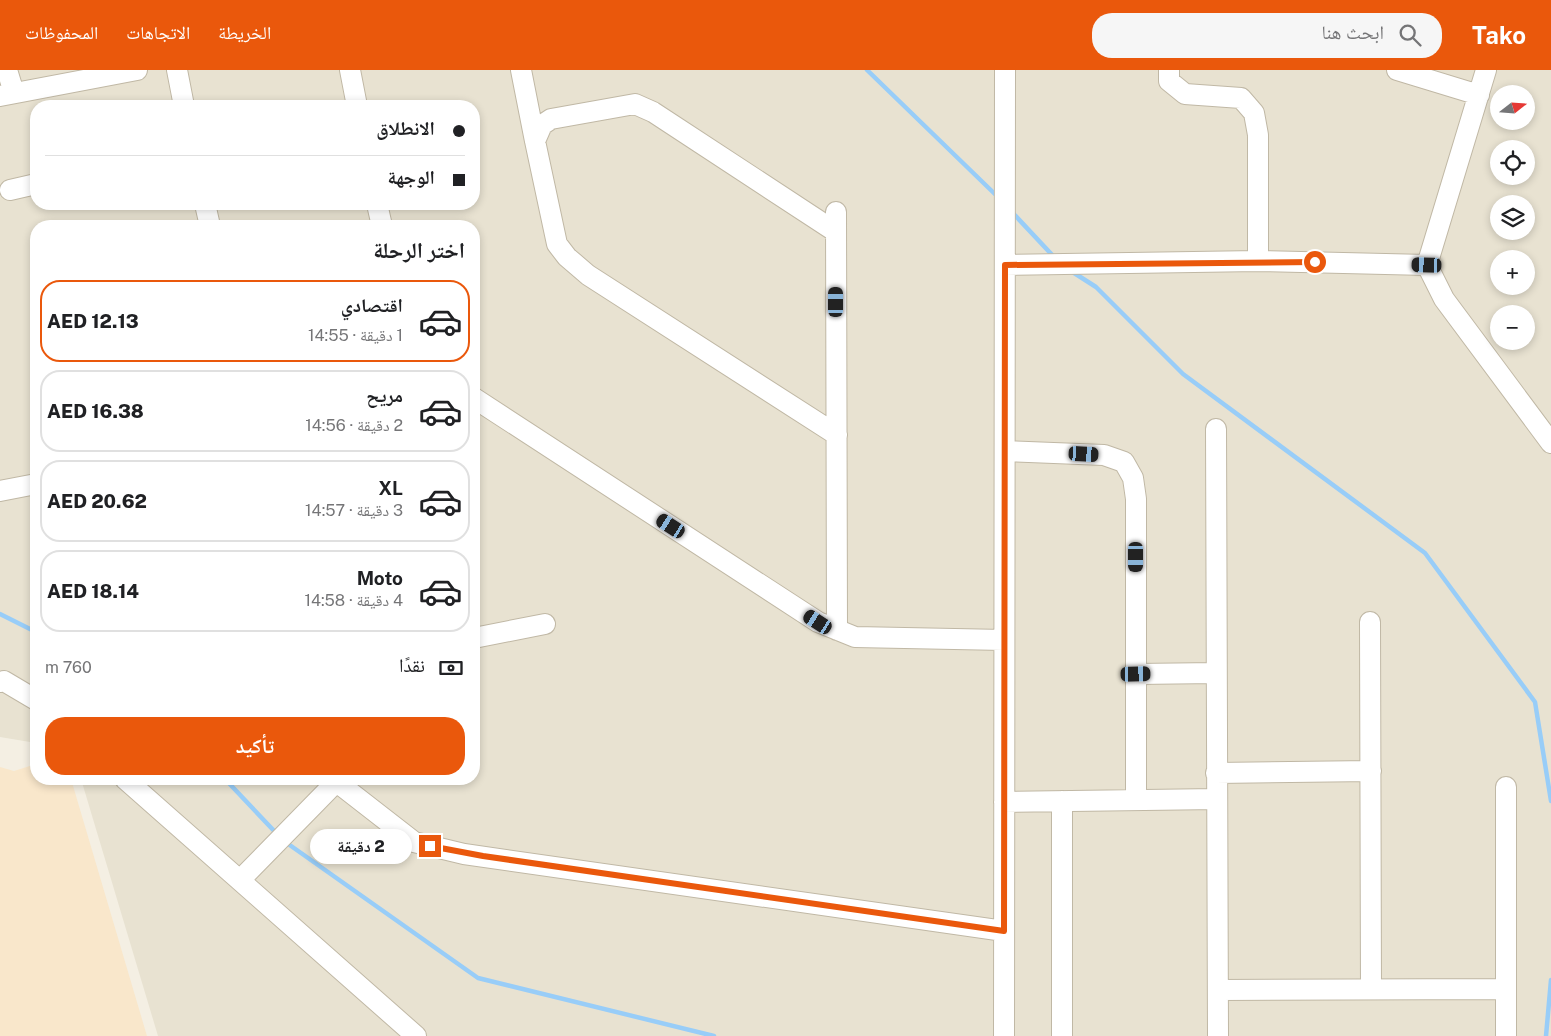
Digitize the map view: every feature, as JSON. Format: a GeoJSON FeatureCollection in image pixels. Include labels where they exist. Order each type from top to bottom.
{"type":"FeatureCollection","features":[{"type":"Feature","properties":{"kind":"street"},"geometry":{"type":"LineString","coordinates":[[7,70],[7,95],[137,70]]}},
{"type":"Feature","properties":{"kind":"street"},"geometry":{"type":"LineString","coordinates":[[177,70],[183,100]]}},
{"type":"Feature","properties":{"kind":"street"},"geometry":{"type":"LineString","coordinates":[[350,70],[356,100]]}},
{"type":"Feature","properties":{"kind":"street"},"geometry":{"type":"LineString","coordinates":[[521,70],[534,141],[557,244],[567,257],[588,275],[837,435]]}},
{"type":"Feature","properties":{"kind":"street"},"geometry":{"type":"LineString","coordinates":[[1004,1036],[1005,70]]}},
{"type":"Feature","properties":{"kind":"street"},"geometry":{"type":"LineString","coordinates":[[1169,70],[1168,81],[1185,94],[1241,98],[1254,112],[1258,135],[1258,261]]}},
{"type":"Feature","properties":{"kind":"street"},"geometry":{"type":"LineString","coordinates":[[1397,70],[1478,95]]}},
{"type":"Feature","properties":{"kind":"street"},"geometry":{"type":"LineString","coordinates":[[1486,70],[1427,265],[1444,299],[1551,443]]}},
{"type":"Feature","properties":{"kind":"street"},"geometry":{"type":"LineString","coordinates":[[534,141],[542,125],[551,119],[635,104],[653,112],[836,232]]}},
{"type":"Feature","properties":{"kind":"street"},"geometry":{"type":"LineString","coordinates":[[10,190],[30,185]]}},
{"type":"Feature","properties":{"kind":"street"},"geometry":{"type":"LineString","coordinates":[[836,212],[838,630]]}},
{"type":"Feature","properties":{"kind":"street"},"geometry":{"type":"LineString","coordinates":[[1005,265],[1258,261],[1427,265]]}},
{"type":"Feature","properties":{"kind":"street"},"geometry":{"type":"LineString","coordinates":[[480,402],[818,622],[855,637],[1004,640]]}},
{"type":"Feature","properties":{"kind":"street"},"geometry":{"type":"LineString","coordinates":[[1216,429],[1218,1036]]}},
{"type":"Feature","properties":{"kind":"street"},"geometry":{"type":"LineString","coordinates":[[1004,451],[1104,455],[1124,462],[1133,478],[1136,499],[1136,800]]}},
{"type":"Feature","properties":{"kind":"street"},"geometry":{"type":"LineString","coordinates":[[0,491],[30,485]]}},
{"type":"Feature","properties":{"kind":"street"},"geometry":{"type":"LineString","coordinates":[[1370,622],[1371,989]]}},
{"type":"Feature","properties":{"kind":"street"},"geometry":{"type":"LineString","coordinates":[[480,637],[545,624]]}},
{"type":"Feature","properties":{"kind":"street"},"geometry":{"type":"LineString","coordinates":[[1136,674],[1216,673]]}},
{"type":"Feature","properties":{"kind":"street"},"geometry":{"type":"LineString","coordinates":[[0,682],[4,681],[30,696]]}},
{"type":"Feature","properties":{"kind":"street"},"geometry":{"type":"LineString","coordinates":[[1216,773],[1371,771]]}},
{"type":"Feature","properties":{"kind":"street"},"geometry":{"type":"LineString","coordinates":[[132,785],[416,1036]]}},
{"type":"Feature","properties":{"kind":"street"},"geometry":{"type":"LineString","coordinates":[[240,880],[330,785]]}},
{"type":"Feature","properties":{"kind":"street"},"geometry":{"type":"LineString","coordinates":[[339,785],[414,842],[464,854],[1004,931]]}},
{"type":"Feature","properties":{"kind":"street"},"geometry":{"type":"LineString","coordinates":[[1506,787],[1506,1036]]}},
{"type":"Feature","properties":{"kind":"street"},"geometry":{"type":"LineString","coordinates":[[1004,802],[1216,799]]}},
{"type":"Feature","properties":{"kind":"street"},"geometry":{"type":"LineString","coordinates":[[1062,801],[1062,1036]]}},
{"type":"Feature","properties":{"kind":"street"},"geometry":{"type":"LineString","coordinates":[[1219,990],[1506,989]]}},
{"type":"Feature","properties":{"kind":"shaded area"},"geometry":{"type":"Polygon","coordinates":[[[0,70],[1551,70],[1551,1036],[158,1036],[83,785],[480,785],[480,220],[30,220],[30,742],[0,737],[0,70]]]}},
{"type":"Feature","properties":{"kind":"shaded area"},"geometry":{"type":"Polygon","coordinates":[[[30,766],[30,785],[73,785],[147,1036],[0,1036],[0,767],[14,771],[30,766]]]}},
{"type":"Feature","properties":{"kind":"waterway"},"geometry":{"type":"LineString","coordinates":[[867,70],[999,198]]}},
{"type":"Feature","properties":{"kind":"waterway"},"geometry":{"type":"LineString","coordinates":[[1011,211],[1055,258]]}},
{"type":"Feature","properties":{"kind":"waterway"},"geometry":{"type":"LineString","coordinates":[[1071,271],[1096,287],[1183,374],[1425,553],[1535,702],[1551,801]]}},
{"type":"Feature","properties":{"kind":"waterway"},"geometry":{"type":"LineString","coordinates":[[0,614],[30,629]]}},
{"type":"Feature","properties":{"kind":"waterway"},"geometry":{"type":"LineString","coordinates":[[231,785],[277,834]]}},
{"type":"Feature","properties":{"kind":"waterway"},"geometry":{"type":"LineString","coordinates":[[284,841],[478,978],[714,1036]]}},
{"type":"Feature","properties":{"kind":"waterway"},"geometry":{"type":"LineString","coordinates":[[1546,1036],[1551,980]]}},
{"type":"Feature","properties":{"kind":"route"},"geometry":{"type":"LineString","coordinates":[[430,846],[464,854],[1004,931],[1005,265],[1258,261],[1315,262]]}}]}
